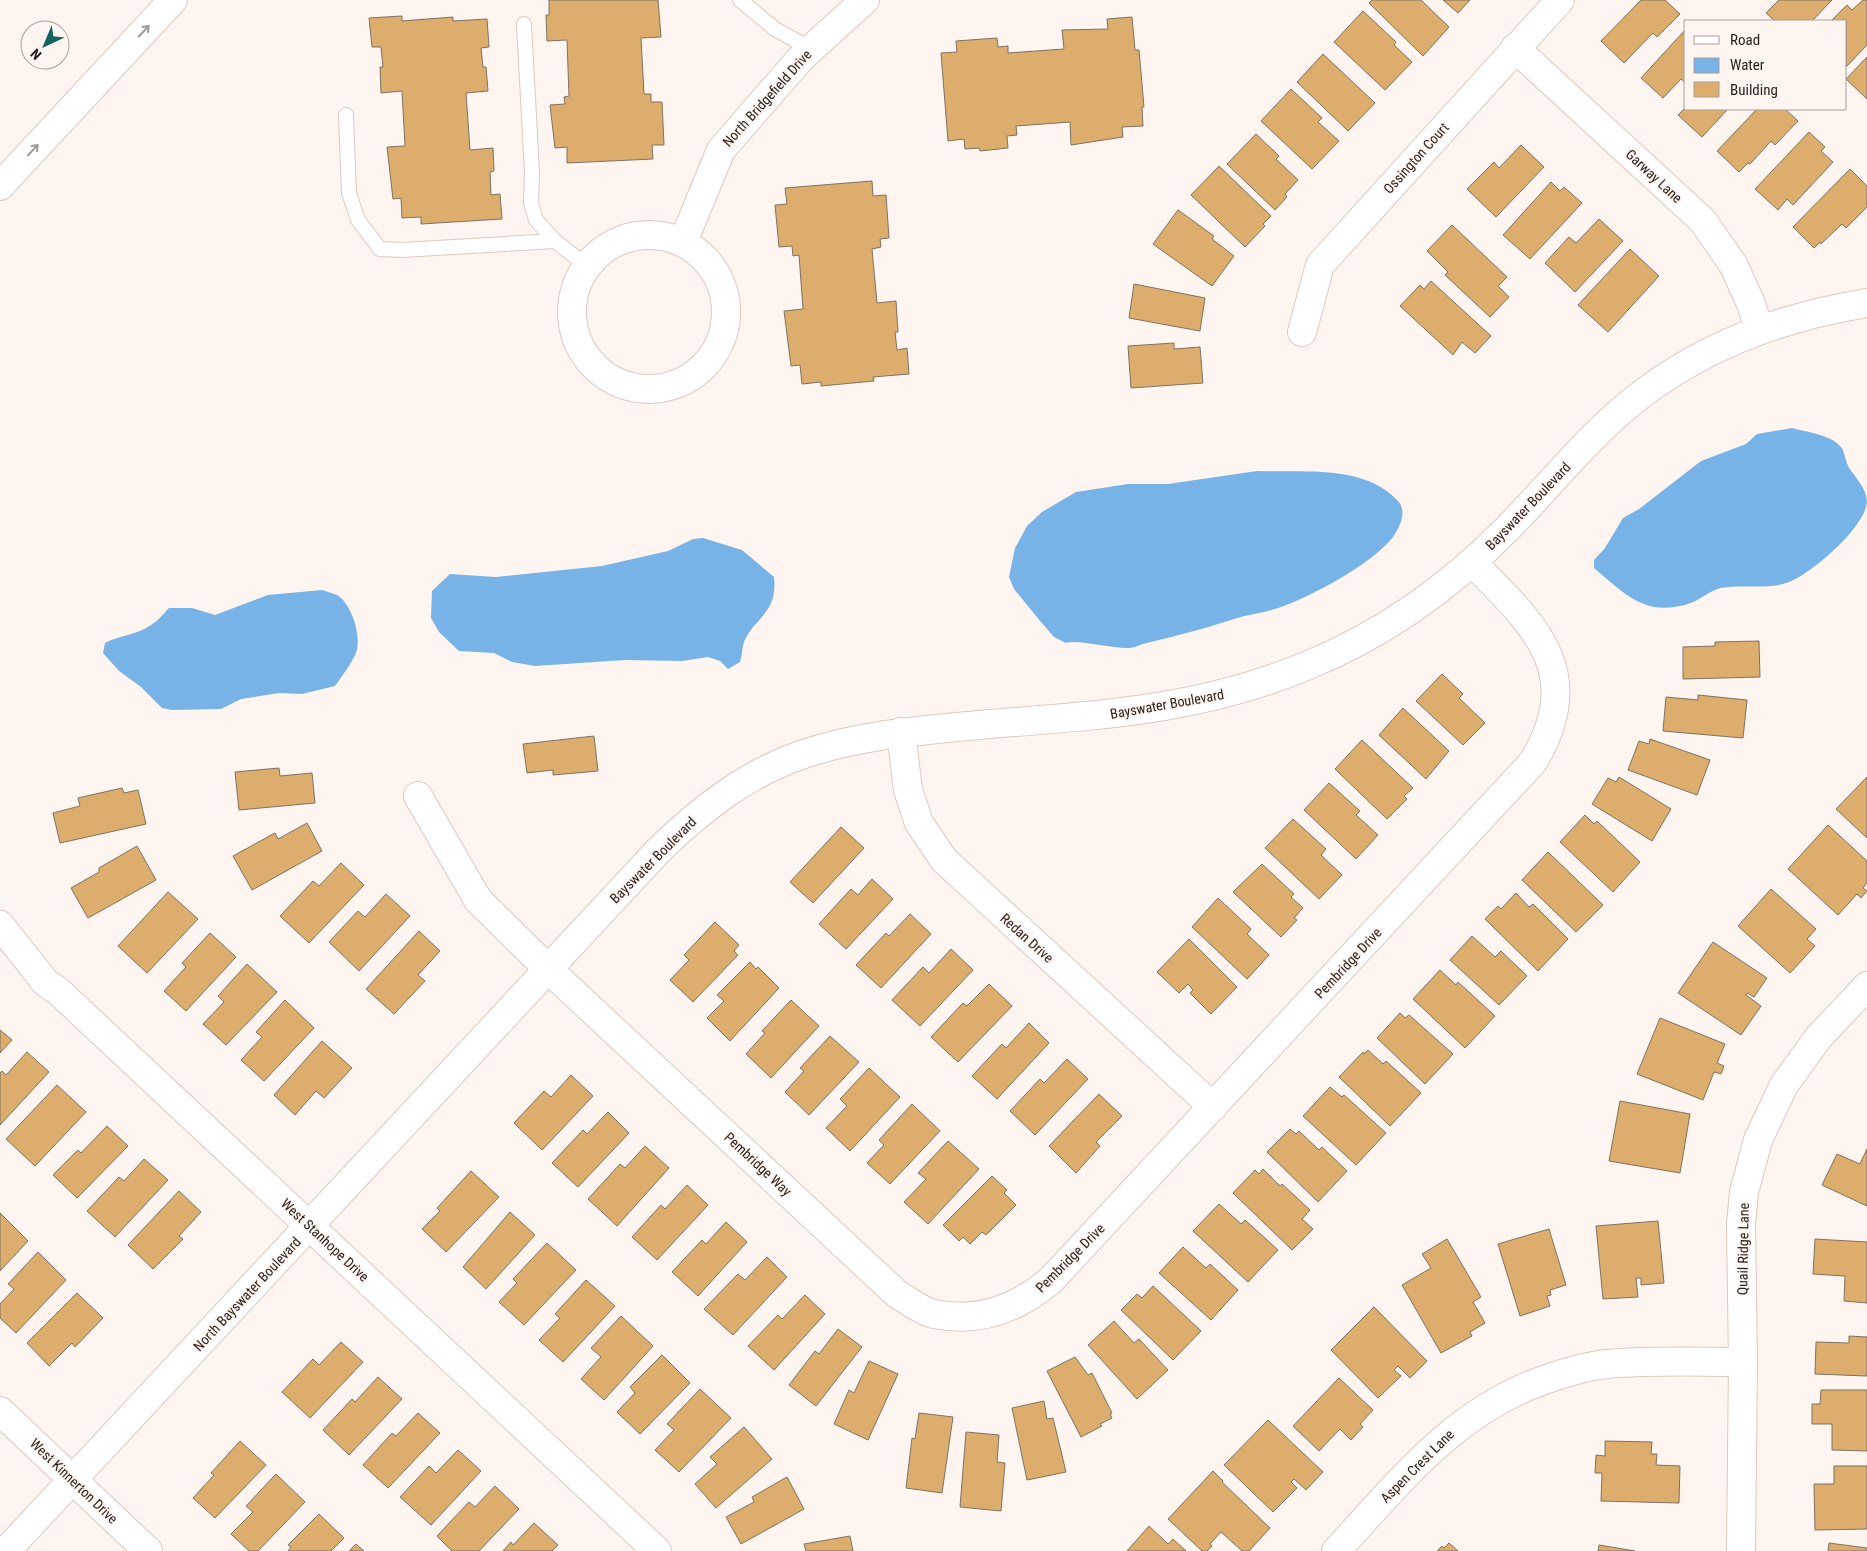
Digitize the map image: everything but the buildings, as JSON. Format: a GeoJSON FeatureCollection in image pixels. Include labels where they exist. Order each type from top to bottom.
{"type":"FeatureCollection","features":[{"type":"Feature","properties":{"kind":"main road"},"geometry":{"type":"LineString","coordinates":[[0,186],[173,0]]}},
{"type":"Feature","properties":{"kind":"main road","name":"North Bridgefield Drive"},"geometry":{"type":"LineString","coordinates":[[683,242],[721,150],[811,49],[865,0]]}},
{"type":"Feature","properties":{"kind":"main road","name":"Ossington Court"},"geometry":{"type":"LineString","coordinates":[[1302,332],[1320,265],[1560,0]]}},
{"type":"Feature","properties":{"kind":"main road","name":"Garway Lane"},"geometry":{"type":"LineString","coordinates":[[1515,48],[1703,222],[1734,266],[1751,304],[1759,329]]}},
{"type":"Feature","properties":{"kind":"main road"},"geometry":{"type":"LineString","coordinates":[[657,235],[683,242],[704,257],[719,278],[726,302],[726,327],[717,351],[701,371],[680,384],[664,388],[655,390],[630,388],[607,378],[588,360],[576,338],[572,313],[575,288],[587,266],[606,248],[631,237],[657,235]]}},
{"type":"Feature","properties":{"kind":"main road","name":"Bayswater Boulevard"},"geometry":{"type":"LineString","coordinates":[[548,969],[659,850],[693,818],[756,775],[798,756],[841,742],[901,732],[1124,713],[1215,698],[1275,679],[1346,648],[1406,612],[1472,562],[1598,433],[1627,406],[1687,364],[1759,329],[1807,313],[1867,303]]}},
{"type":"Feature","properties":{"kind":"main road","name":"Pembridge Drive"},"geometry":{"type":"LineString","coordinates":[[989,1314],[1023,1302],[1051,1280],[1524,773],[1545,741],[1552,720],[1556,689],[1550,659],[1536,631],[1527,619],[1472,562]]}},
{"type":"Feature","properties":{"kind":"main road","name":"Redan Drive"},"geometry":{"type":"LineString","coordinates":[[901,732],[908,790],[919,823],[944,860],[1213,1107]]}},
{"type":"Feature","properties":{"kind":"main road","name":"Pembridge Way"},"geometry":{"type":"LineString","coordinates":[[418,796],[478,900],[548,969],[897,1294],[935,1314],[956,1317],[989,1314]]}},
{"type":"Feature","properties":{"kind":"main road","name":"West Stanhope Drive"},"geometry":{"type":"LineString","coordinates":[[0,925],[46,983],[58,991],[311,1226],[657,1551]]}},
{"type":"Feature","properties":{"kind":"main road","name":"North Bayswater Boulevard"},"geometry":{"type":"LineString","coordinates":[[6,1551],[311,1226],[548,969]]}},
{"type":"Feature","properties":{"kind":"main road","name":"Quail Ridge Lane"},"geometry":{"type":"LineString","coordinates":[[1741,1551],[1743,1362],[1741,1224],[1744,1192],[1758,1140],[1779,1094],[1804,1055],[1867,986]]}},
{"type":"Feature","properties":{"kind":"main road","name":"Aspen Crest Lane"},"geometry":{"type":"LineString","coordinates":[[1336,1551],[1439,1441],[1479,1410],[1514,1391],[1570,1371],[1606,1364],[1743,1362]]}},
{"type":"Feature","properties":{"kind":"main road","name":"West Kinnerton Drive"},"geometry":{"type":"LineString","coordinates":[[0,1411],[148,1551]]}},
{"type":"Feature","properties":{"kind":"lane"},"geometry":{"type":"LineString","coordinates":[[740,0],[775,29],[811,49]]}},
{"type":"Feature","properties":{"kind":"lane"},"geometry":{"type":"LineString","coordinates":[[524,24],[532,172],[531,202],[536,220],[555,241],[587,266]]}},
{"type":"Feature","properties":{"kind":"lane"},"geometry":{"type":"LineString","coordinates":[[346,115],[349,193],[358,220],[380,249],[402,250],[555,241]]}},
{"type":"Feature","properties":{"kind":"water"},"geometry":{"type":"Polygon","coordinates":[[[1792,428],[1820,435],[1839,445],[1843,450],[1849,468],[1863,487],[1867,501],[1865,511],[1848,536],[1823,559],[1799,577],[1773,586],[1721,588],[1691,603],[1661,608],[1649,606],[1627,595],[1594,568],[1594,560],[1605,548],[1623,518],[1639,509],[1701,461],[1746,444],[1757,434],[1792,428]]]}},
{"type":"Feature","properties":{"kind":"water"},"geometry":{"type":"Polygon","coordinates":[[[1257,471],[1331,473],[1367,481],[1383,488],[1397,500],[1402,509],[1400,524],[1393,537],[1371,558],[1323,588],[1292,603],[1273,610],[1240,617],[1131,648],[1079,642],[1066,643],[1054,637],[1014,589],[1009,577],[1015,548],[1027,526],[1042,512],[1076,492],[1128,484],[1168,484],[1257,471]]]}},
{"type":"Feature","properties":{"kind":"water"},"geometry":{"type":"Polygon","coordinates":[[[703,538],[742,550],[774,577],[773,599],[769,607],[744,642],[740,662],[728,669],[720,661],[708,657],[682,661],[625,660],[535,666],[512,662],[494,653],[459,651],[439,632],[431,618],[432,591],[450,574],[496,577],[602,566],[668,551],[693,539],[703,538]]]}},
{"type":"Feature","properties":{"kind":"water"},"geometry":{"type":"Polygon","coordinates":[[[322,590],[337,595],[342,599],[351,613],[357,630],[358,646],[356,653],[335,686],[302,694],[279,693],[241,699],[221,709],[172,710],[162,708],[141,687],[119,671],[103,653],[105,643],[146,628],[156,622],[169,608],[192,608],[215,615],[268,595],[322,590]]]}}]}
